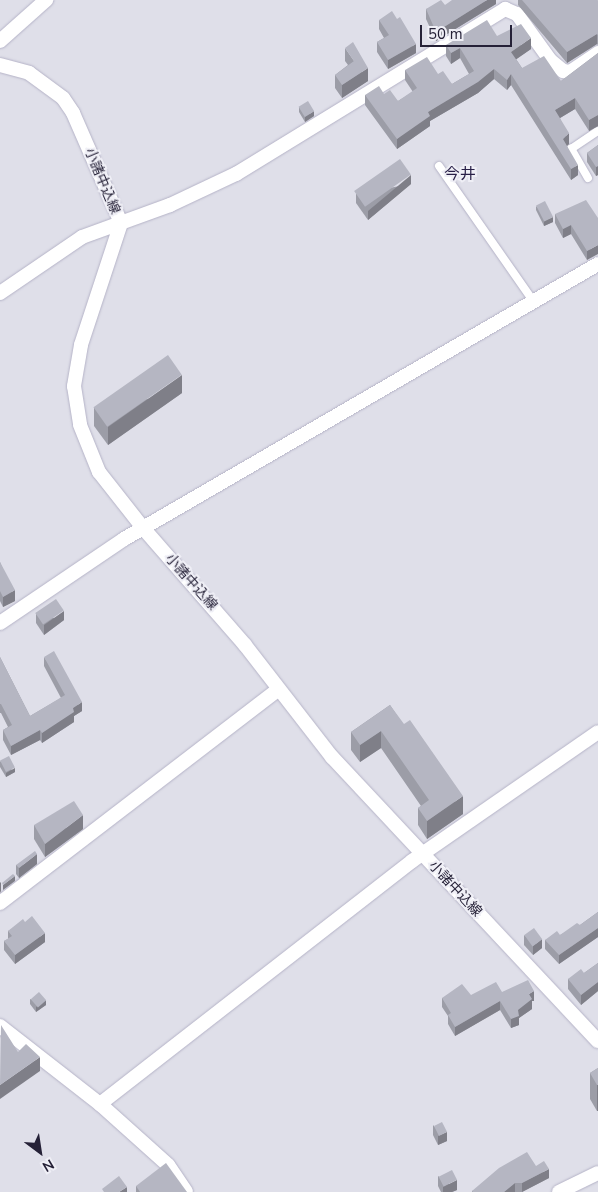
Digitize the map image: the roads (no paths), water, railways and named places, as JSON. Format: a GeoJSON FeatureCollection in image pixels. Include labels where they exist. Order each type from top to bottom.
{"type":"FeatureCollection","features":[{"type":"Feature","properties":{"kind":"street"},"geometry":{"type":"LineString","coordinates":[[0,41],[46,0]]}},
{"type":"Feature","properties":{"kind":"street"},"geometry":{"type":"LineString","coordinates":[[0,293],[82,237],[201,192],[236,174],[511,5],[550,60],[563,72],[570,72],[598,53]]}},
{"type":"Feature","properties":{"kind":"street","name":"小諸中込線"},"geometry":{"type":"LineString","coordinates":[[0,65],[28,73],[63,98],[73,113],[120,223],[76,364],[74,404],[85,441],[100,472],[143,528],[222,618],[332,758],[598,1041]]}},
{"type":"Feature","properties":{"kind":"street"},"geometry":{"type":"LineString","coordinates":[[0,623],[143,528],[598,264]]}},
{"type":"Feature","properties":{"kind":"street"},"geometry":{"type":"LineString","coordinates":[[0,903],[182,766],[278,690]]}},
{"type":"Feature","properties":{"kind":"street"},"geometry":{"type":"LineString","coordinates":[[100,1104],[404,867],[423,856],[598,732]]}},
{"type":"Feature","properties":{"kind":"street"},"geometry":{"type":"LineString","coordinates":[[0,1026],[100,1104],[168,1165],[186,1192]]}},
{"type":"Feature","properties":{"kind":"street"},"geometry":{"type":"LineString","coordinates":[[559,1192],[598,1173]]}},
{"type":"Feature","properties":{"kind":"lane"},"geometry":{"type":"LineString","coordinates":[[588,178],[571,149],[598,131]]}},
{"type":"Feature","properties":{"kind":"lane"},"geometry":{"type":"LineString","coordinates":[[439,166],[534,302]]}},
{"type":"Feature","properties":{"kind":"district","name":"今井"},"geometry":{"type":"Point","coordinates":[460,174]}}]}
